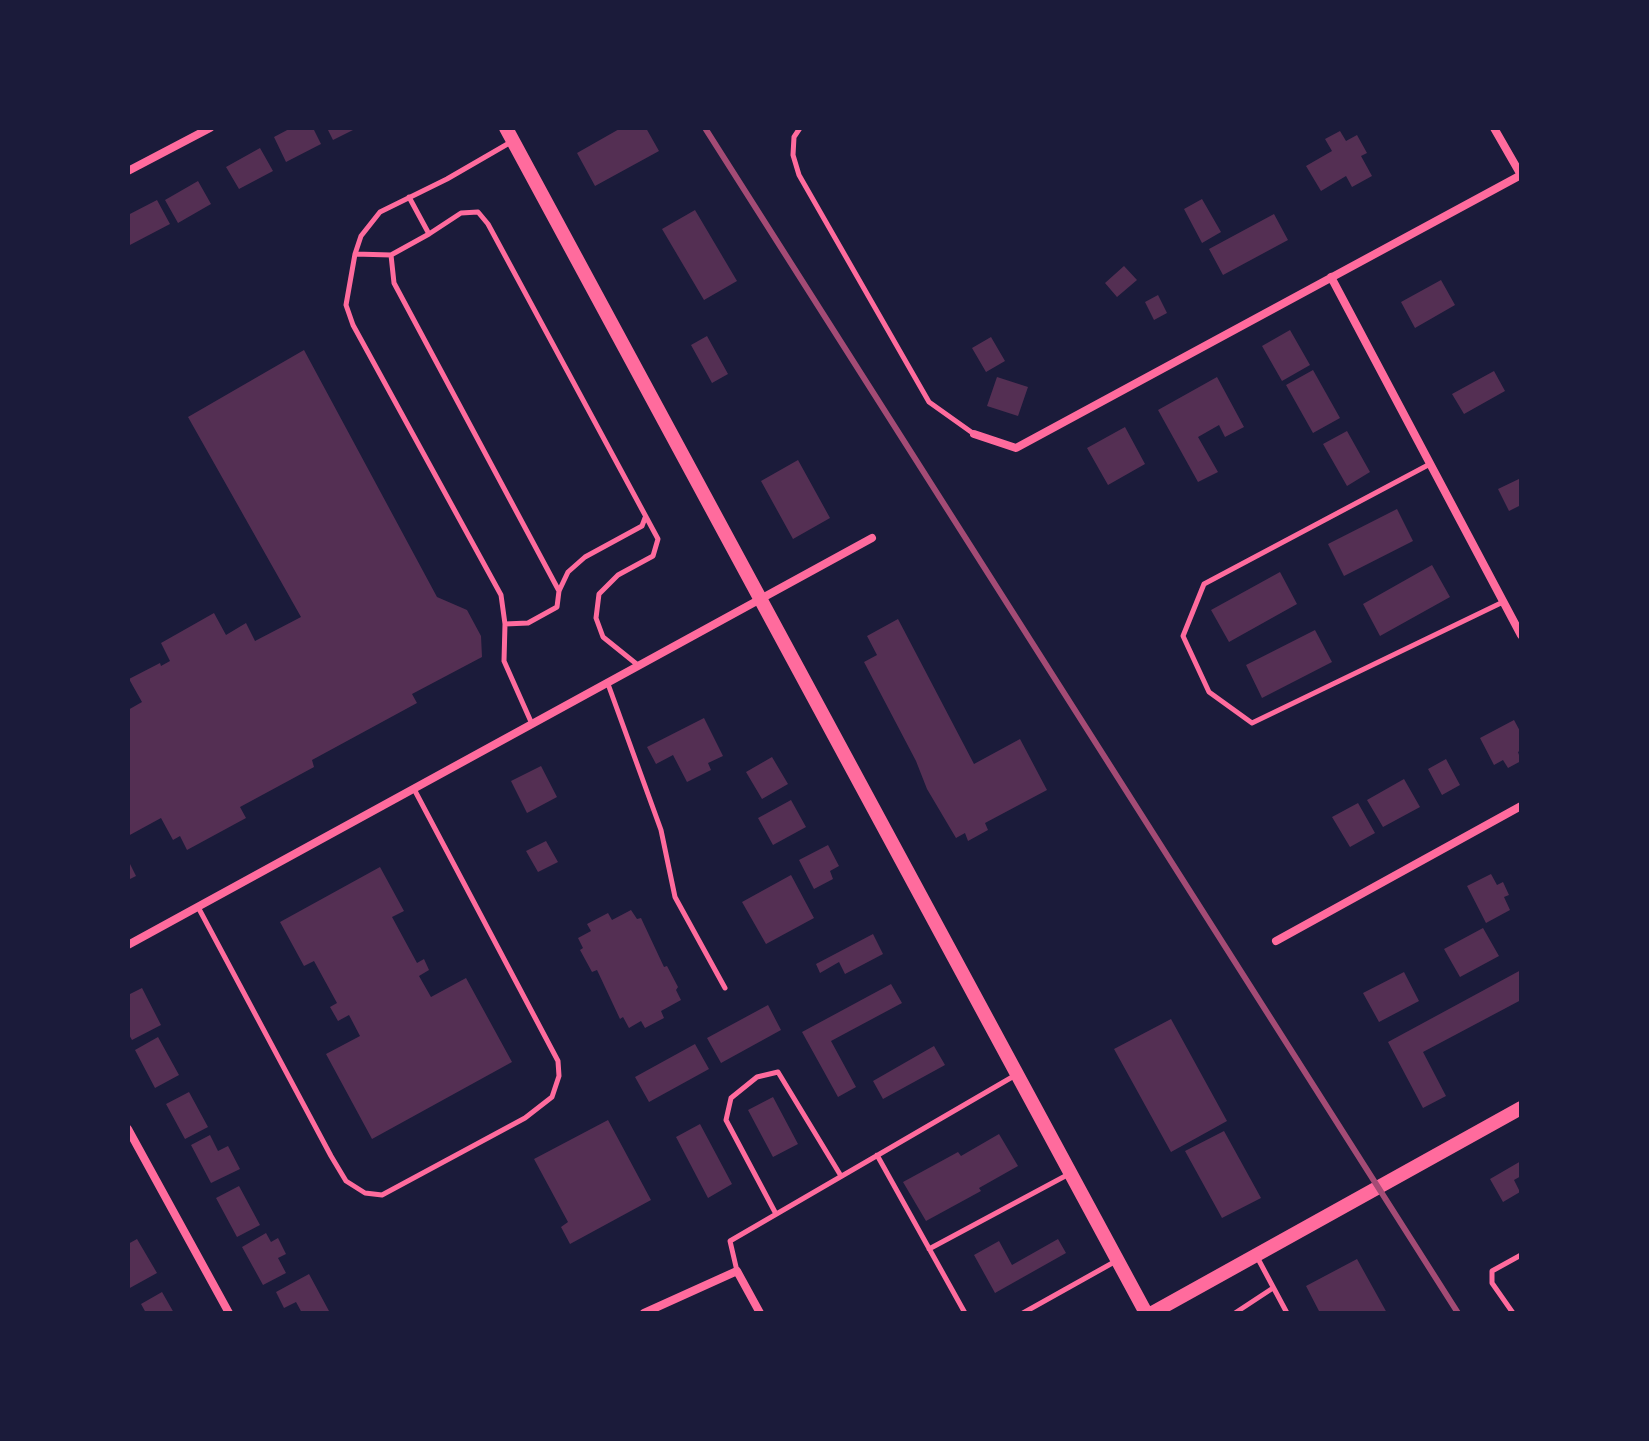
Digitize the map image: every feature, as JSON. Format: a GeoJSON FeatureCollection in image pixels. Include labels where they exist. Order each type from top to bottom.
{"type":"FeatureCollection","features":[{"type":"Feature","properties":{"kind":"main road"},"geometry":{"type":"LineString","coordinates":[[509,134],[1016,1075],[1149,1313],[1521,1108]]}},
{"type":"Feature","properties":{"kind":"street"},"geometry":{"type":"LineString","coordinates":[[128,171],[210,128]]}},
{"type":"Feature","properties":{"kind":"street"},"geometry":{"type":"LineString","coordinates":[[974,434],[1016,448],[1521,175],[1494,128]]}},
{"type":"Feature","properties":{"kind":"street"},"geometry":{"type":"LineString","coordinates":[[1331,277],[1521,635]]}},
{"type":"Feature","properties":{"kind":"street"},"geometry":{"type":"LineString","coordinates":[[128,945],[872,538]]}},
{"type":"Feature","properties":{"kind":"street"},"geometry":{"type":"LineString","coordinates":[[1276,941],[1521,806]]}},
{"type":"Feature","properties":{"kind":"street"},"geometry":{"type":"LineString","coordinates":[[128,1129],[229,1313]]}},
{"type":"Feature","properties":{"kind":"street"},"geometry":{"type":"LineString","coordinates":[[644,1313],[737,1271],[760,1313]]}},
{"type":"Feature","properties":{"kind":"lane"},"geometry":{"type":"LineString","coordinates":[[800,128],[794,137],[799,175],[929,402],[974,434]]}},
{"type":"Feature","properties":{"kind":"lane"},"geometry":{"type":"LineString","coordinates":[[509,134],[380,212],[361,236],[346,305],[353,325],[501,595],[505,624],[504,661],[533,725]]}},
{"type":"Feature","properties":{"kind":"lane"},"geometry":{"type":"LineString","coordinates":[[409,197],[429,234]]}},
{"type":"Feature","properties":{"kind":"lane"},"geometry":{"type":"LineString","coordinates":[[355,254],[391,255],[461,213],[478,212],[488,224],[658,539],[653,556],[618,575],[599,594],[596,618],[603,637],[639,666]]}},
{"type":"Feature","properties":{"kind":"lane"},"geometry":{"type":"LineString","coordinates":[[391,255],[394,283],[559,591]]}},
{"type":"Feature","properties":{"kind":"lane"},"geometry":{"type":"LineString","coordinates":[[1430,464],[1204,584],[1183,636],[1209,692],[1252,723],[1503,602]]}},
{"type":"Feature","properties":{"kind":"lane"},"geometry":{"type":"LineString","coordinates":[[505,624],[528,623],[557,607],[559,591],[568,572],[585,557],[642,526],[645,518]]}},
{"type":"Feature","properties":{"kind":"lane"},"geometry":{"type":"LineString","coordinates":[[608,684],[661,830],[675,897],[725,988]]}},
{"type":"Feature","properties":{"kind":"lane"},"geometry":{"type":"LineString","coordinates":[[198,907],[346,1181],[365,1193],[382,1195],[512,1125],[552,1097],[559,1076],[558,1061],[414,789]]}},
{"type":"Feature","properties":{"kind":"lane"},"geometry":{"type":"LineString","coordinates":[[776,1214],[726,1120],[731,1098],[757,1077],[778,1072],[841,1176]]}},
{"type":"Feature","properties":{"kind":"lane"},"geometry":{"type":"LineString","coordinates":[[737,1271],[730,1241],[1016,1075]]}},
{"type":"Feature","properties":{"kind":"lane"},"geometry":{"type":"LineString","coordinates":[[877,1155],[965,1313]]}},
{"type":"Feature","properties":{"kind":"lane"},"geometry":{"type":"LineString","coordinates":[[929,1249],[1070,1173]]}},
{"type":"Feature","properties":{"kind":"lane"},"geometry":{"type":"LineString","coordinates":[[1256,1255],[1287,1313]]}},
{"type":"Feature","properties":{"kind":"lane"},"geometry":{"type":"LineString","coordinates":[[1513,1313],[1492,1283],[1492,1271],[1521,1255]]}},
{"type":"Feature","properties":{"kind":"lane"},"geometry":{"type":"LineString","coordinates":[[1023,1313],[1117,1260]]}},
{"type":"Feature","properties":{"kind":"lane"},"geometry":{"type":"LineString","coordinates":[[1235,1313],[1273,1288]]}},
{"type":"Feature","properties":{"kind":"building"},"geometry":{"type":"Polygon","coordinates":[[[291,128],[313,128],[321,144],[286,162],[274,137],[291,128]]]}},
{"type":"Feature","properties":{"kind":"building"},"geometry":{"type":"Polygon","coordinates":[[[327,128],[357,128],[333,140],[327,128]]]}},
{"type":"Feature","properties":{"kind":"building"},"geometry":{"type":"Polygon","coordinates":[[[621,128],[646,128],[659,151],[595,186],[577,153],[621,128]]]}},
{"type":"Feature","properties":{"kind":"building"},"geometry":{"type":"Polygon","coordinates":[[[1340,131],[1346,141],[1357,135],[1367,153],[1361,156],[1372,176],[1352,187],[1346,176],[1321,191],[1306,166],[1332,151],[1325,139],[1340,131]]]}},
{"type":"Feature","properties":{"kind":"building"},"geometry":{"type":"Polygon","coordinates":[[[260,148],[273,171],[239,189],[226,167],[260,148]]]}},
{"type":"Feature","properties":{"kind":"building"},"geometry":{"type":"Polygon","coordinates":[[[198,181],[211,204],[178,223],[165,200],[198,181]]]}},
{"type":"Feature","properties":{"kind":"building"},"geometry":{"type":"Polygon","coordinates":[[[1202,199],[1221,232],[1202,243],[1184,209],[1202,199]]]}},
{"type":"Feature","properties":{"kind":"building"},"geometry":{"type":"Polygon","coordinates":[[[157,200],[170,224],[128,246],[128,215],[157,200]]]}},
{"type":"Feature","properties":{"kind":"building"},"geometry":{"type":"Polygon","coordinates":[[[695,210],[737,281],[704,300],[662,229],[695,210]]]}},
{"type":"Feature","properties":{"kind":"building"},"geometry":{"type":"Polygon","coordinates":[[[1274,214],[1288,240],[1223,275],[1209,249],[1274,214]]]}},
{"type":"Feature","properties":{"kind":"building"},"geometry":{"type":"Polygon","coordinates":[[[1124,266],[1137,280],[1117,297],[1105,283],[1124,266]]]}},
{"type":"Feature","properties":{"kind":"building"},"geometry":{"type":"Polygon","coordinates":[[[1441,280],[1455,305],[1415,328],[1401,302],[1441,280]]]}},
{"type":"Feature","properties":{"kind":"building"},"geometry":{"type":"Polygon","coordinates":[[[1158,295],[1167,313],[1154,320],[1145,302],[1158,295]]]}},
{"type":"Feature","properties":{"kind":"building"},"geometry":{"type":"Polygon","coordinates":[[[1290,330],[1310,365],[1282,381],[1262,346],[1290,330]]]}},
{"type":"Feature","properties":{"kind":"building"},"geometry":{"type":"Polygon","coordinates":[[[707,336],[728,374],[712,383],[691,345],[707,336]]]}},
{"type":"Feature","properties":{"kind":"building"},"geometry":{"type":"Polygon","coordinates":[[[991,337],[1005,361],[986,372],[972,348],[991,337]]]}},
{"type":"Feature","properties":{"kind":"building"},"geometry":{"type":"Polygon","coordinates":[[[304,350],[437,597],[467,610],[481,636],[482,657],[412,694],[417,703],[312,760],[314,767],[240,807],[246,818],[187,850],[180,836],[173,840],[161,818],[128,836],[128,710],[142,702],[129,679],[170,661],[161,643],[214,613],[226,635],[246,623],[255,641],[301,617],[188,417],[304,350]]]}},
{"type":"Feature","properties":{"kind":"building"},"geometry":{"type":"Polygon","coordinates":[[[1313,370],[1340,418],[1313,433],[1286,385],[1313,370]]]}},
{"type":"Feature","properties":{"kind":"building"},"geometry":{"type":"Polygon","coordinates":[[[1494,371],[1505,391],[1464,414],[1452,394],[1494,371]]]}},
{"type":"Feature","properties":{"kind":"building"},"geometry":{"type":"Polygon","coordinates":[[[997,377],[1028,387],[1018,416],[987,406],[997,377]]]}},
{"type":"Feature","properties":{"kind":"building"},"geometry":{"type":"Polygon","coordinates":[[[1217,377],[1244,427],[1225,437],[1219,425],[1198,437],[1218,472],[1198,482],[1158,410],[1217,377]]]}},
{"type":"Feature","properties":{"kind":"building"},"geometry":{"type":"Polygon","coordinates":[[[1125,427],[1145,464],[1108,485],[1087,448],[1125,427]]]}},
{"type":"Feature","properties":{"kind":"building"},"geometry":{"type":"Polygon","coordinates":[[[1347,431],[1370,472],[1347,486],[1323,444],[1347,431]]]}},
{"type":"Feature","properties":{"kind":"building"},"geometry":{"type":"Polygon","coordinates":[[[798,460],[830,518],[793,539],[761,481],[798,460]]]}},
{"type":"Feature","properties":{"kind":"building"},"geometry":{"type":"Polygon","coordinates":[[[1521,478],[1521,505],[1509,511],[1498,489],[1521,478]]]}},
{"type":"Feature","properties":{"kind":"building"},"geometry":{"type":"Polygon","coordinates":[[[1397,509],[1413,541],[1344,576],[1328,544],[1397,509]]]}},
{"type":"Feature","properties":{"kind":"building"},"geometry":{"type":"Polygon","coordinates":[[[1432,565],[1450,597],[1380,636],[1363,604],[1432,565]]]}},
{"type":"Feature","properties":{"kind":"building"},"geometry":{"type":"Polygon","coordinates":[[[1280,572],[1297,604],[1229,642],[1211,610],[1280,572]]]}},
{"type":"Feature","properties":{"kind":"building"},"geometry":{"type":"Polygon","coordinates":[[[898,619],[974,764],[1020,739],[1047,790],[985,823],[988,830],[968,841],[965,833],[956,838],[927,789],[916,761],[864,662],[877,655],[867,636],[898,619]]]}},
{"type":"Feature","properties":{"kind":"building"},"geometry":{"type":"Polygon","coordinates":[[[1315,630],[1332,662],[1262,698],[1246,665],[1315,630]]]}},
{"type":"Feature","properties":{"kind":"building"},"geometry":{"type":"Polygon","coordinates":[[[704,718],[723,756],[708,763],[711,770],[687,782],[673,755],[656,764],[647,747],[704,718]]]}},
{"type":"Feature","properties":{"kind":"building"},"geometry":{"type":"Polygon","coordinates":[[[1514,720],[1521,733],[1521,750],[1518,752],[1521,761],[1508,768],[1503,760],[1494,765],[1480,738],[1514,720]]]}},
{"type":"Feature","properties":{"kind":"building"},"geometry":{"type":"Polygon","coordinates":[[[772,757],[788,784],[762,799],[746,772],[772,757]]]}},
{"type":"Feature","properties":{"kind":"building"},"geometry":{"type":"Polygon","coordinates":[[[1446,759],[1460,785],[1442,795],[1428,769],[1446,759]]]}},
{"type":"Feature","properties":{"kind":"building"},"geometry":{"type":"Polygon","coordinates":[[[541,766],[557,797],[527,813],[511,781],[541,766]]]}},
{"type":"Feature","properties":{"kind":"building"},"geometry":{"type":"Polygon","coordinates":[[[1404,779],[1420,807],[1383,827],[1367,800],[1404,779]]]}},
{"type":"Feature","properties":{"kind":"building"},"geometry":{"type":"Polygon","coordinates":[[[791,800],[806,827],[773,845],[758,818],[791,800]]]}},
{"type":"Feature","properties":{"kind":"building"},"geometry":{"type":"Polygon","coordinates":[[[1358,803],[1375,833],[1350,847],[1332,817],[1358,803]]]}},
{"type":"Feature","properties":{"kind":"building"},"geometry":{"type":"Polygon","coordinates":[[[546,841],[558,862],[538,872],[526,851],[546,841]]]}},
{"type":"Feature","properties":{"kind":"building"},"geometry":{"type":"Polygon","coordinates":[[[828,845],[839,866],[830,871],[833,879],[814,889],[799,860],[828,845]]]}},
{"type":"Feature","properties":{"kind":"building"},"geometry":{"type":"Polygon","coordinates":[[[128,860],[136,876],[128,880],[128,860]]]}},
{"type":"Feature","properties":{"kind":"building"},"geometry":{"type":"Polygon","coordinates":[[[380,867],[404,911],[392,917],[417,963],[424,959],[429,970],[419,976],[431,997],[466,978],[512,1062],[372,1139],[326,1054],[360,1036],[349,1015],[338,1021],[330,1007],[337,1003],[314,961],[304,966],[280,922],[380,867]]]}},
{"type":"Feature","properties":{"kind":"building"},"geometry":{"type":"Polygon","coordinates":[[[1491,874],[1497,885],[1503,882],[1509,895],[1504,897],[1510,910],[1486,923],[1467,886],[1491,874]]]}},
{"type":"Feature","properties":{"kind":"building"},"geometry":{"type":"Polygon","coordinates":[[[791,875],[814,918],[766,944],[742,902],[791,875]]]}},
{"type":"Feature","properties":{"kind":"building"},"geometry":{"type":"Polygon","coordinates":[[[631,910],[637,919],[641,918],[664,967],[667,966],[678,987],[676,990],[681,1000],[661,1011],[664,1018],[645,1028],[641,1021],[629,1028],[623,1017],[620,1019],[597,970],[592,972],[580,950],[583,948],[578,938],[591,931],[587,924],[608,913],[612,920],[631,910]]]}},
{"type":"Feature","properties":{"kind":"building"},"geometry":{"type":"Polygon","coordinates":[[[1483,928],[1499,956],[1460,977],[1444,949],[1483,928]]]}},
{"type":"Feature","properties":{"kind":"building"},"geometry":{"type":"Polygon","coordinates":[[[873,934],[883,954],[845,974],[839,962],[820,973],[816,964],[873,934]]]}},
{"type":"Feature","properties":{"kind":"building"},"geometry":{"type":"Polygon","coordinates":[[[1521,970],[1521,1000],[1423,1052],[1446,1096],[1423,1108],[1388,1042],[1521,970]]]}},
{"type":"Feature","properties":{"kind":"building"},"geometry":{"type":"Polygon","coordinates":[[[1404,972],[1419,1001],[1379,1022],[1363,993],[1404,972]]]}},
{"type":"Feature","properties":{"kind":"building"},"geometry":{"type":"Polygon","coordinates":[[[891,984],[902,1003],[831,1041],[856,1087],[838,1097],[802,1032],[891,984]]]}},
{"type":"Feature","properties":{"kind":"building"},"geometry":{"type":"Polygon","coordinates":[[[142,988],[161,1025],[132,1040],[128,1033],[128,995],[142,988]]]}},
{"type":"Feature","properties":{"kind":"building"},"geometry":{"type":"Polygon","coordinates":[[[768,1005],[781,1030],[721,1063],[707,1038],[768,1005]]]}},
{"type":"Feature","properties":{"kind":"building"},"geometry":{"type":"Polygon","coordinates":[[[1171,1019],[1227,1121],[1171,1152],[1114,1049],[1171,1019]]]}},
{"type":"Feature","properties":{"kind":"building"},"geometry":{"type":"Polygon","coordinates":[[[158,1037],[179,1075],[155,1088],[135,1050],[158,1037]]]}},
{"type":"Feature","properties":{"kind":"building"},"geometry":{"type":"Polygon","coordinates":[[[695,1044],[709,1069],[649,1102],[635,1077],[695,1044]]]}},
{"type":"Feature","properties":{"kind":"building"},"geometry":{"type":"Polygon","coordinates":[[[934,1046],[945,1065],[883,1099],[873,1081],[934,1046]]]}},
{"type":"Feature","properties":{"kind":"building"},"geometry":{"type":"Polygon","coordinates":[[[189,1092],[208,1127],[185,1139],[166,1104],[189,1092]]]}},
{"type":"Feature","properties":{"kind":"building"},"geometry":{"type":"Polygon","coordinates":[[[773,1097],[798,1144],[773,1157],[748,1110],[773,1097]]]}},
{"type":"Feature","properties":{"kind":"building"},"geometry":{"type":"Polygon","coordinates":[[[608,1120],[651,1200],[570,1244],[561,1227],[568,1222],[534,1159],[608,1120]]]}},
{"type":"Feature","properties":{"kind":"building"},"geometry":{"type":"Polygon","coordinates":[[[700,1124],[732,1184],[708,1198],[676,1137],[700,1124]]]}},
{"type":"Feature","properties":{"kind":"building"},"geometry":{"type":"Polygon","coordinates":[[[1224,1131],[1261,1198],[1222,1218],[1185,1151],[1224,1131]]]}},
{"type":"Feature","properties":{"kind":"building"},"geometry":{"type":"Polygon","coordinates":[[[999,1134],[1018,1166],[979,1188],[981,1191],[926,1221],[903,1182],[958,1152],[961,1156],[999,1134]]]}},
{"type":"Feature","properties":{"kind":"building"},"geometry":{"type":"Polygon","coordinates":[[[210,1135],[218,1151],[228,1146],[240,1169],[211,1183],[191,1145],[210,1135]]]}},
{"type":"Feature","properties":{"kind":"building"},"geometry":{"type":"Polygon","coordinates":[[[1521,1161],[1521,1176],[1514,1180],[1520,1192],[1503,1202],[1490,1179],[1521,1161]]]}},
{"type":"Feature","properties":{"kind":"building"},"geometry":{"type":"Polygon","coordinates":[[[239,1186],[260,1225],[237,1237],[216,1198],[239,1186]]]}},
{"type":"Feature","properties":{"kind":"building"},"geometry":{"type":"Polygon","coordinates":[[[266,1233],[271,1242],[278,1238],[286,1254],[278,1258],[286,1273],[263,1285],[242,1247],[266,1233]]]}},
{"type":"Feature","properties":{"kind":"building"},"geometry":{"type":"Polygon","coordinates":[[[137,1239],[157,1273],[128,1289],[128,1244],[137,1239]]]}},
{"type":"Feature","properties":{"kind":"building"},"geometry":{"type":"Polygon","coordinates":[[[1058,1239],[1066,1253],[995,1293],[974,1255],[999,1241],[1012,1265],[1058,1239]]]}},
{"type":"Feature","properties":{"kind":"building"},"geometry":{"type":"Polygon","coordinates":[[[1357,1259],[1387,1313],[1320,1313],[1306,1286],[1357,1259]]]}},
{"type":"Feature","properties":{"kind":"building"},"geometry":{"type":"Polygon","coordinates":[[[309,1274],[329,1311],[302,1313],[296,1302],[284,1308],[276,1292],[309,1274]]]}},
{"type":"Feature","properties":{"kind":"building"},"geometry":{"type":"Polygon","coordinates":[[[162,1292],[174,1313],[146,1313],[141,1304],[162,1292]]]}},
{"type":"Feature","properties":{"kind":"railway"},"geometry":{"type":"LineString","coordinates":[[705,128],[1458,1313]]}}]}
